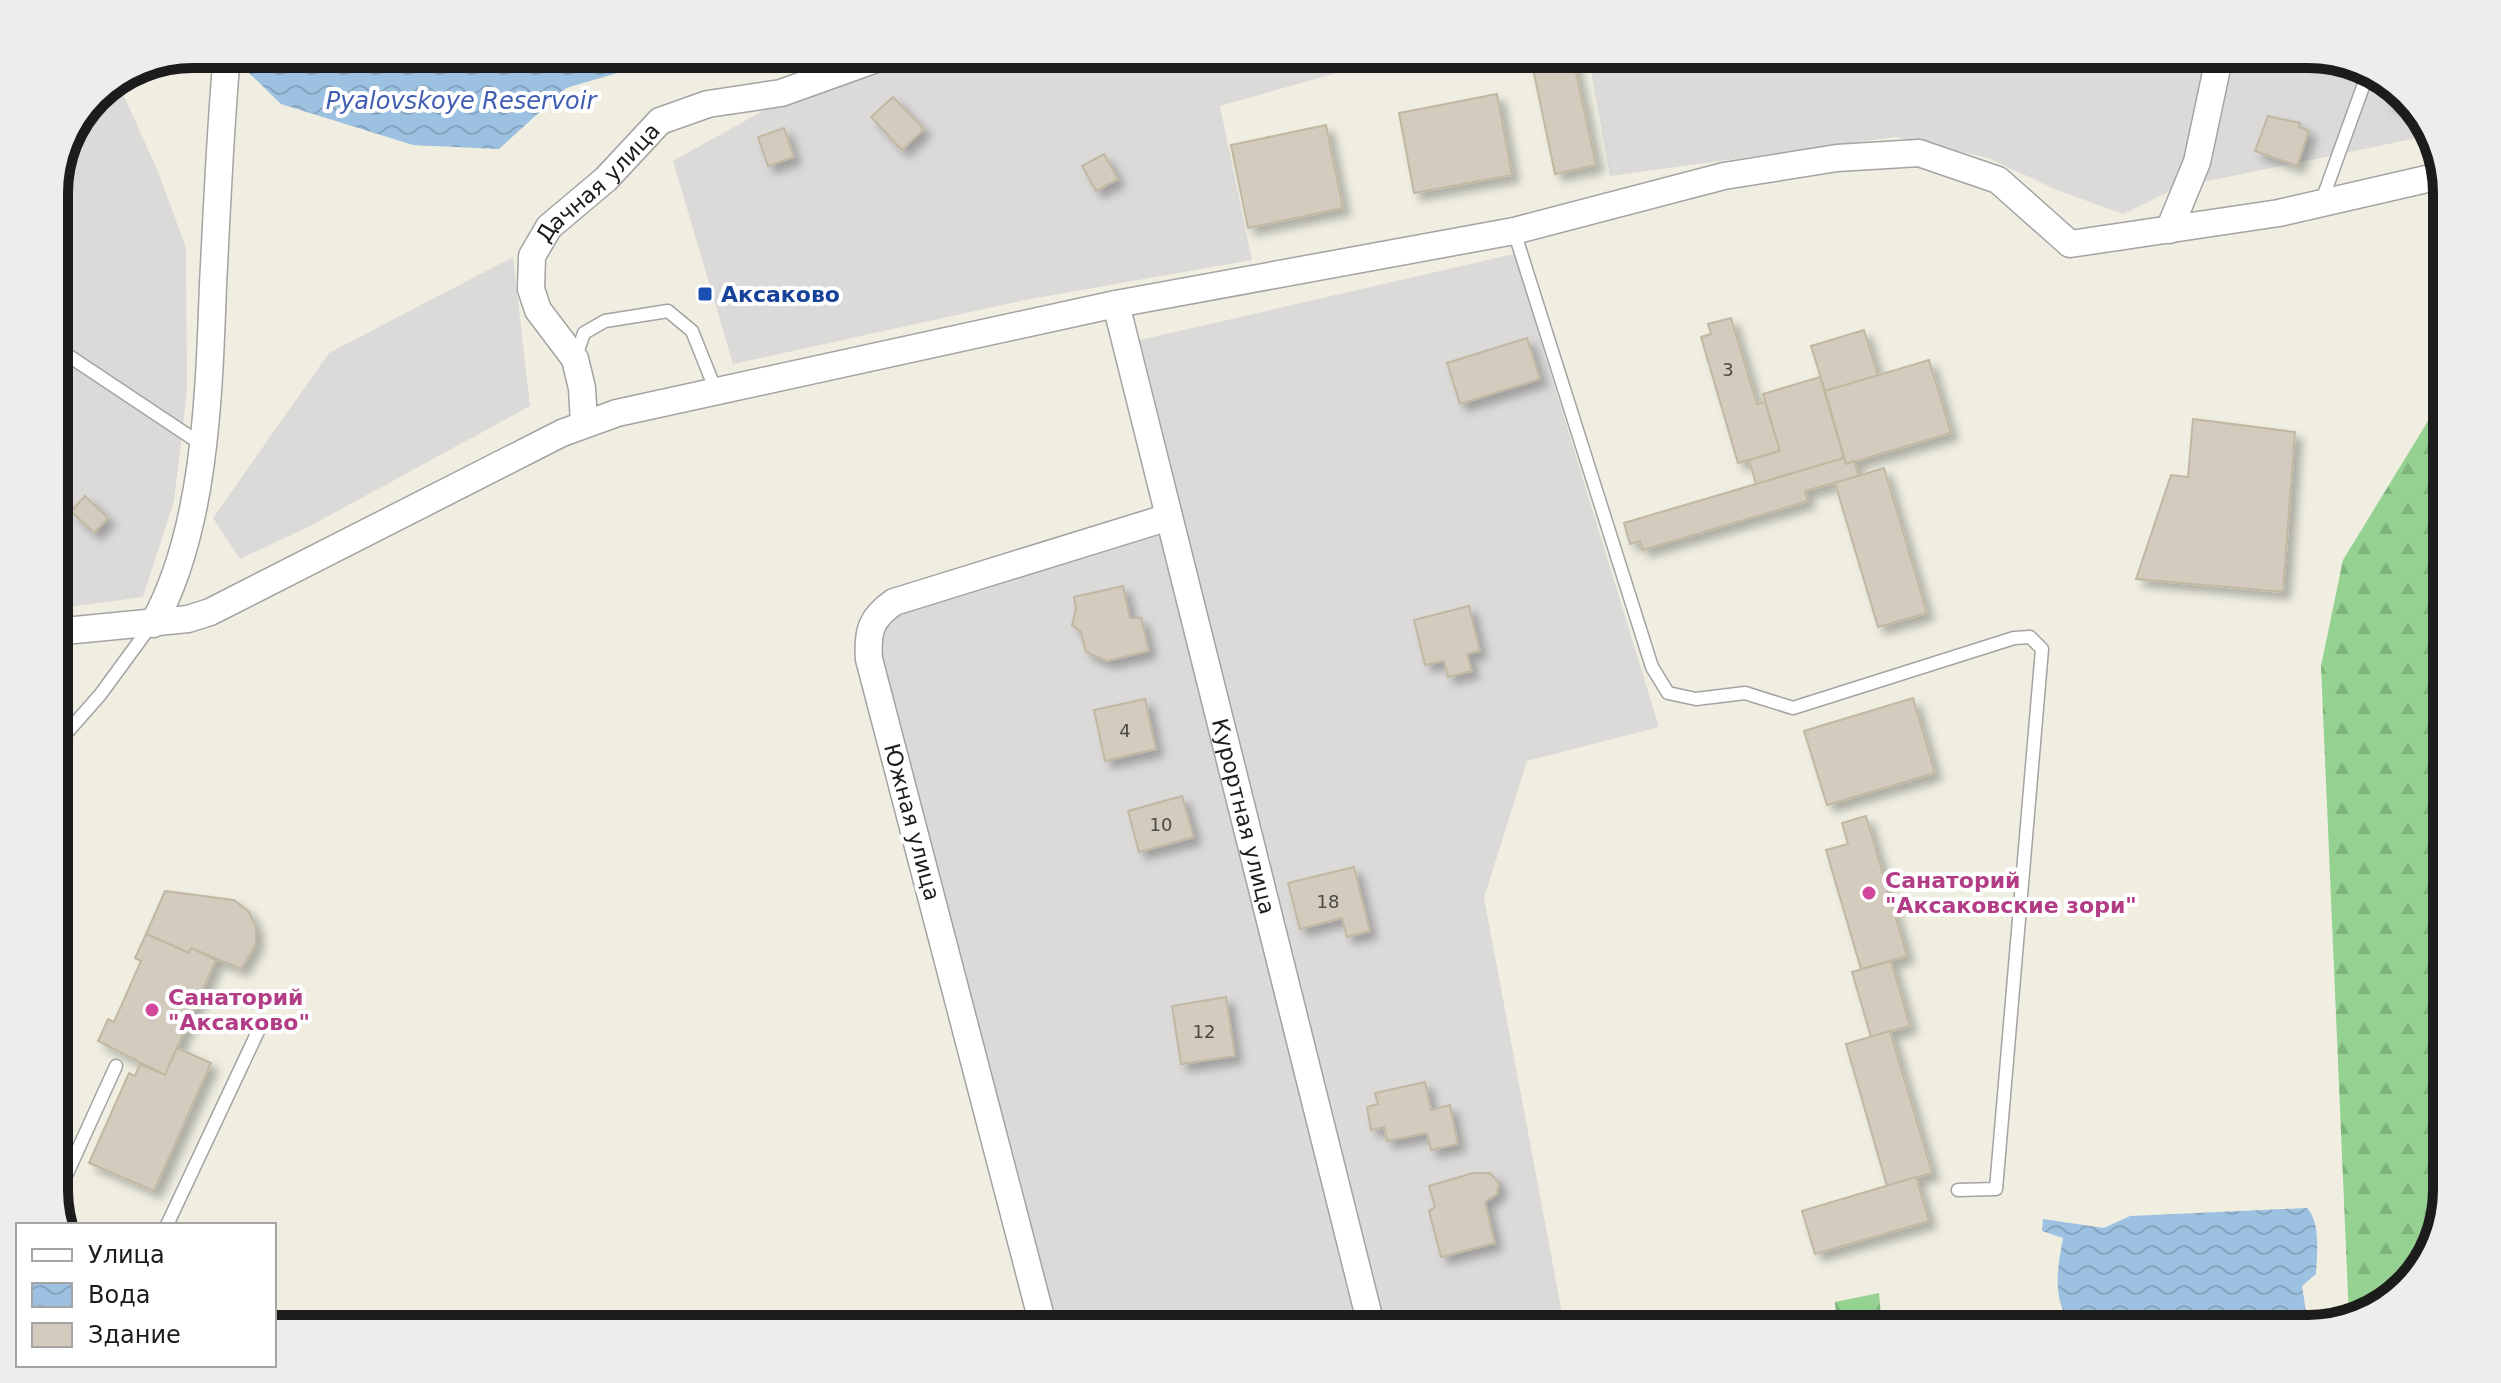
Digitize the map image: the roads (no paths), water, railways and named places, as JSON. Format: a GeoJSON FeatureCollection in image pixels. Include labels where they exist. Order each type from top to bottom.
{"type":"FeatureCollection","features":[{"type":"Feature","properties":{"kind":"street"},"geometry":{"type":"LineString","coordinates":[[153,624],[166,601],[176,569],[204,446],[226,68]]}},
{"type":"Feature","properties":{"kind":"street","name":"Дачная улица"},"geometry":{"type":"LineString","coordinates":[[584,424],[582,388],[575,359],[538,310],[531,289],[532,256],[549,227],[606,179],[660,121],[708,104],[781,93],[851,68]]}},
{"type":"Feature","properties":{"kind":"street"},"geometry":{"type":"LineString","coordinates":[[2169,230],[2197,162],[2217,68]]}},
{"type":"Feature","properties":{"kind":"street"},"geometry":{"type":"LineString","coordinates":[[68,631],[153,624],[210,612],[584,424],[716,391],[1116,304],[1514,231],[1724,176],[1837,158],[1919,153],[1998,180],[2070,244],[2321,203],[2432,178]]}},
{"type":"Feature","properties":{"kind":"street","name":"Курортная улица"},"geometry":{"type":"LineString","coordinates":[[1116,304],[1368,1315]]}},
{"type":"Feature","properties":{"kind":"street","name":"Южная улица"},"geometry":{"type":"LineString","coordinates":[[1040,1315],[869,659],[867,634],[875,615],[894,602],[1169,517]]}},
{"type":"Feature","properties":{"kind":"lane"},"geometry":{"type":"LineString","coordinates":[[2321,203],[2365,82]]}},
{"type":"Feature","properties":{"kind":"lane"},"geometry":{"type":"LineString","coordinates":[[1514,231],[1652,667],[1668,693],[1696,699],[1745,693],[1793,708],[2014,638],[2030,637],[2042,649],[1996,1189],[1958,1190]]}},
{"type":"Feature","properties":{"kind":"lane"},"geometry":{"type":"LineString","coordinates":[[575,359],[584,333],[605,321],[668,311],[692,331],[716,391]]}},
{"type":"Feature","properties":{"kind":"lane"},"geometry":{"type":"LineString","coordinates":[[68,355],[204,446]]}},
{"type":"Feature","properties":{"kind":"lane"},"geometry":{"type":"LineString","coordinates":[[68,731],[100,695],[153,624]]}},
{"type":"Feature","properties":{"kind":"lane"},"geometry":{"type":"LineString","coordinates":[[168,1223],[261,1025]]}},
{"type":"Feature","properties":{"kind":"lane"},"geometry":{"type":"LineString","coordinates":[[68,1171],[116,1066]]}},
{"type":"Feature","properties":{"kind":"water","name":"Pyalovskoye Reservoir"},"geometry":{"type":"Polygon","coordinates":[[[237,68],[635,68],[566,88],[499,149],[413,145],[281,104],[248,72],[237,68]]]}},
{"type":"Feature","properties":{"kind":"water"},"geometry":{"type":"Polygon","coordinates":[[[2307,1208],[2316,1230],[2317,1248],[2316,1274],[2302,1286],[2307,1315],[2066,1315],[2058,1293],[2063,1238],[2042,1231],[2043,1219],[2104,1228],[2130,1216],[2307,1208]]]}},
{"type":"Feature","properties":{"kind":"place","name":"Аксаково"},"geometry":{"type":"Point","coordinates":[705,294]}},
{"type":"Feature","properties":{"kind":"place","name":"Санаторий \"Аксаковские зори\""},"geometry":{"type":"Point","coordinates":[1869,893]}},
{"type":"Feature","properties":{"kind":"place","name":"Санаторий \"Аксаково\""},"geometry":{"type":"Point","coordinates":[152,1010]}}]}
